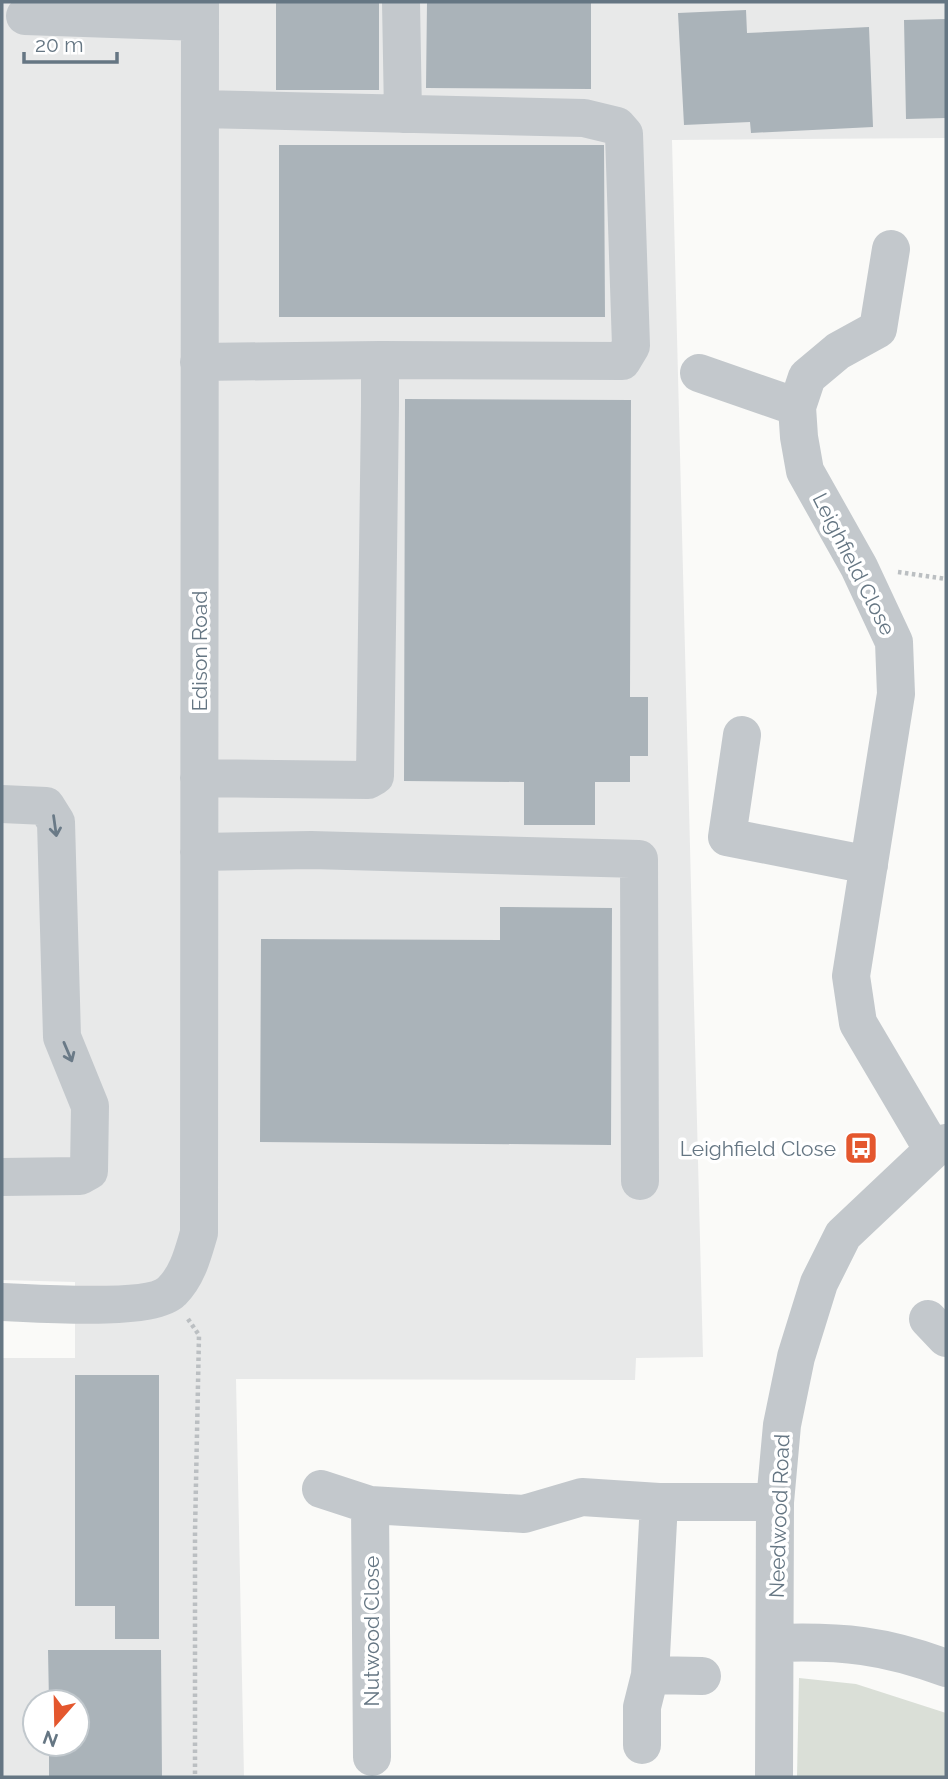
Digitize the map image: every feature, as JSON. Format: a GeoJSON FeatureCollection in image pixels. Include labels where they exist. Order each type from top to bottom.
{"type":"FeatureCollection","features":[{"type":"Feature","properties":{"kind":"street"},"geometry":{"type":"LineString","coordinates":[[401,2],[403,114]]}},
{"type":"Feature","properties":{"kind":"street"},"geometry":{"type":"LineString","coordinates":[[25,16],[200,12]]}},
{"type":"Feature","properties":{"kind":"street","name":"Edison Road"},"geometry":{"type":"LineString","coordinates":[[171,1293],[189,1268],[199,1233],[200,12]]}},
{"type":"Feature","properties":{"kind":"street"},"geometry":{"type":"LineString","coordinates":[[199,362],[622,360],[631,346],[626,143],[617,126],[584,118],[200,109]]}},
{"type":"Feature","properties":{"kind":"street","name":"Leighfield Close"},"geometry":{"type":"LineString","coordinates":[[891,249],[878,329],[838,352],[807,377],[797,407],[804,471],[859,567],[894,642],[896,694],[851,976],[858,1023],[940,1147]]}},
{"type":"Feature","properties":{"kind":"street"},"geometry":{"type":"LineString","coordinates":[[199,778],[368,780],[375,776],[380,360]]}},
{"type":"Feature","properties":{"kind":"street"},"geometry":{"type":"LineString","coordinates":[[699,373],[797,407]]}},
{"type":"Feature","properties":{"kind":"street"},"geometry":{"type":"LineString","coordinates":[[742,735],[727,837],[869,865]]}},
{"type":"Feature","properties":{"kind":"street"},"geometry":{"type":"LineString","coordinates":[[2,804],[46,806],[56,822],[62,1037],[90,1105],[92,1151],[89,1171],[80,1176],[2,1177]]}},
{"type":"Feature","properties":{"kind":"street"},"geometry":{"type":"LineString","coordinates":[[199,852],[311,850],[639,859],[640,1181]]}},
{"type":"Feature","properties":{"kind":"street","name":"Needwood Road"},"geometry":{"type":"LineString","coordinates":[[774,1777],[775,1502],[782,1425],[796,1357],[820,1283],[843,1235],[940,1147]]}},
{"type":"Feature","properties":{"kind":"street"},"geometry":{"type":"LineString","coordinates":[[2,1302],[141,1303],[171,1293]]}},
{"type":"Feature","properties":{"kind":"street"},"geometry":{"type":"LineString","coordinates":[[321,1489],[370,1506],[524,1514],[582,1497],[659,1502],[775,1502]]}},
{"type":"Feature","properties":{"kind":"street"},"geometry":{"type":"LineString","coordinates":[[642,1745],[642,1707],[650,1675],[659,1502]]}},
{"type":"Feature","properties":{"kind":"street","name":"Nutwood Close"},"geometry":{"type":"LineString","coordinates":[[370,1506],[372,1757]]}},
{"type":"Feature","properties":{"kind":"street"},"geometry":{"type":"LineString","coordinates":[[776,1643],[828,1641],[897,1650],[946,1668]]}},
{"type":"Feature","properties":{"kind":"street"},"geometry":{"type":"LineString","coordinates":[[650,1675],[702,1675]]}},
{"type":"Feature","properties":{"kind":"path"},"geometry":{"type":"LineString","coordinates":[[171,1293],[199,1335],[195,1532],[195,1777]]}},
{"type":"Feature","properties":{"kind":"shaded area"},"geometry":{"type":"Polygon","coordinates":[[[2,2],[946,2],[946,138],[672,140],[703,1357],[636,1358],[635,1380],[236,1379],[244,1777],[2,1777],[2,1358],[75,1358],[75,1282],[2,1280],[2,2]]]}},
{"type":"Feature","properties":{"kind":"shaded area"},"geometry":{"type":"Polygon","coordinates":[[[799,1678],[856,1684],[946,1713],[946,1777],[797,1777],[799,1678]]]}},
{"type":"Feature","properties":{"kind":"building"},"geometry":{"type":"Polygon","coordinates":[[[276,2],[379,2],[379,90],[276,90],[276,2]]]}},
{"type":"Feature","properties":{"kind":"building"},"geometry":{"type":"Polygon","coordinates":[[[427,2],[591,2],[591,89],[426,88],[427,2]]]}},
{"type":"Feature","properties":{"kind":"building"},"geometry":{"type":"Polygon","coordinates":[[[746,10],[747,33],[869,27],[873,127],[751,133],[750,122],[684,125],[678,13],[746,10]]]}},
{"type":"Feature","properties":{"kind":"building"},"geometry":{"type":"Polygon","coordinates":[[[946,19],[946,118],[906,119],[904,20],[946,19]]]}},
{"type":"Feature","properties":{"kind":"building"},"geometry":{"type":"Polygon","coordinates":[[[279,145],[604,145],[605,317],[279,317],[279,145]]]}},
{"type":"Feature","properties":{"kind":"building"},"geometry":{"type":"Polygon","coordinates":[[[405,399],[631,400],[630,697],[648,697],[648,756],[630,756],[630,782],[595,782],[595,825],[524,825],[524,782],[404,781],[405,399]]]}},
{"type":"Feature","properties":{"kind":"building"},"geometry":{"type":"Polygon","coordinates":[[[500,907],[612,908],[611,1145],[260,1142],[261,939],[500,940],[500,907]]]}},
{"type":"Feature","properties":{"kind":"building"},"geometry":{"type":"Polygon","coordinates":[[[75,1375],[159,1375],[159,1639],[115,1639],[115,1606],[75,1606],[75,1375]]]}},
{"type":"Feature","properties":{"kind":"building"},"geometry":{"type":"Polygon","coordinates":[[[48,1650],[161,1650],[162,1777],[49,1777],[49,1758],[91,1758],[91,1688],[49,1688],[48,1650]]]}},
{"type":"Feature","properties":{"kind":"place","name":"Leighfield Close"},"geometry":{"type":"Point","coordinates":[861,1148]}}]}
